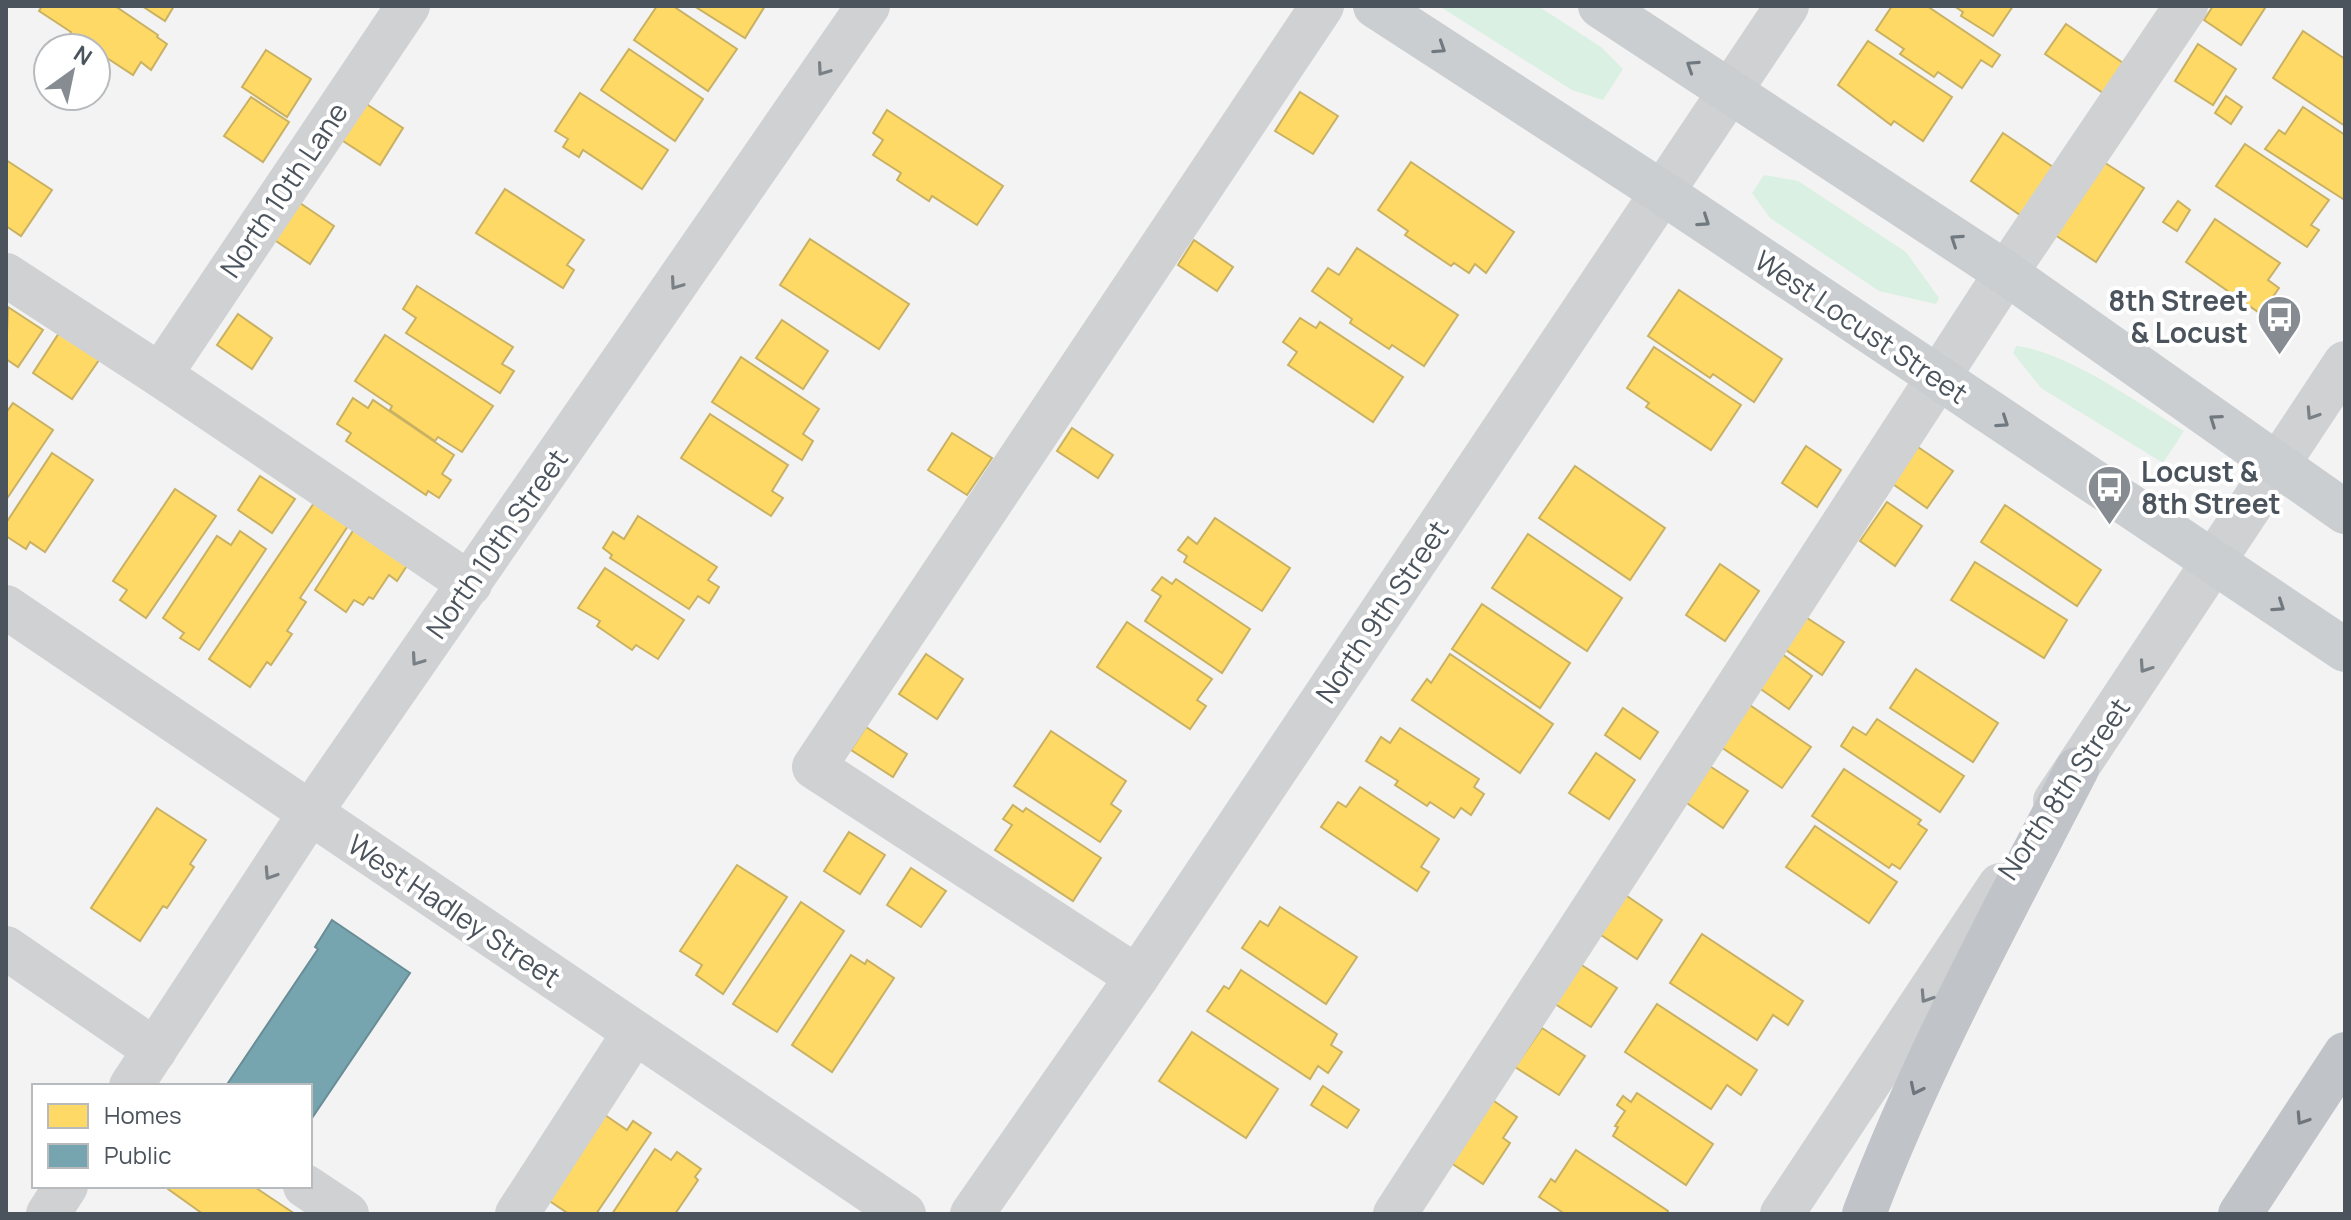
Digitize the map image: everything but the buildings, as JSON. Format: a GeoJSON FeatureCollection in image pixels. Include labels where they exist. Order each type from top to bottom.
{"type":"FeatureCollection","features":[{"type":"Feature","properties":{"kind":"highway"},"geometry":{"type":"LineString","coordinates":[[1864,1214],[1892,1140],[1958,1002],[2077,769]]}},
{"type":"Feature","properties":{"kind":"highway"},"geometry":{"type":"LineString","coordinates":[[2240,1214],[2345,1054]]}},
{"type":"Feature","properties":{"kind":"main road","name":"West Locust Street"},"geometry":{"type":"LineString","coordinates":[[1375,6],[1663,193],[2345,650]]}},
{"type":"Feature","properties":{"kind":"main road"},"geometry":{"type":"LineString","coordinates":[[1600,6],[2006,273],[2345,512]]}},
{"type":"Feature","properties":{"kind":"street","name":"North 10th Lane"},"geometry":{"type":"LineString","coordinates":[[160,375],[408,6]]}},
{"type":"Feature","properties":{"kind":"street","name":"North 10th Street"},"geometry":{"type":"LineString","coordinates":[[145,1074],[310,813],[868,6]]}},
{"type":"Feature","properties":{"kind":"street"},"geometry":{"type":"LineString","coordinates":[[1137,977],[814,767],[1322,6]]}},
{"type":"Feature","properties":{"kind":"street","name":"North 9th Street"},"geometry":{"type":"LineString","coordinates":[[972,1214],[1137,977],[1787,6]]}},
{"type":"Feature","properties":{"kind":"street"},"geometry":{"type":"LineString","coordinates":[[1395,1214],[2006,273],[2186,6]]}},
{"type":"Feature","properties":{"kind":"street"},"geometry":{"type":"LineString","coordinates":[[6,275],[470,584]]}},
{"type":"Feature","properties":{"kind":"street","name":"North 8th Street"},"geometry":{"type":"LineString","coordinates":[[1782,1214],[2345,363]]}},
{"type":"Feature","properties":{"kind":"street","name":"West Hadley Street"},"geometry":{"type":"LineString","coordinates":[[6,607],[904,1214]]}},
{"type":"Feature","properties":{"kind":"street"},"geometry":{"type":"LineString","coordinates":[[6,948],[145,1074]]}},
{"type":"Feature","properties":{"kind":"street"},"geometry":{"type":"LineString","coordinates":[[517,1214],[634,1033]]}},
{"type":"Feature","properties":{"kind":"street"},"geometry":{"type":"LineString","coordinates":[[48,1214],[65,1188]]}},
{"type":"Feature","properties":{"kind":"street"},"geometry":{"type":"LineString","coordinates":[[308,1188],[347,1214]]}},
{"type":"Feature","properties":{"kind":"green space"},"geometry":{"type":"Polygon","coordinates":[[[1439,6],[1538,6],[1601,47],[1623,69],[1603,100],[1572,90],[1439,6]]]}},
{"type":"Feature","properties":{"kind":"green space"},"geometry":{"type":"Polygon","coordinates":[[[1764,175],[1798,181],[1906,252],[1939,298],[1936,304],[1879,291],[1770,218],[1752,193],[1764,175]]]}},
{"type":"Feature","properties":{"kind":"green space"},"geometry":{"type":"Polygon","coordinates":[[[2016,346],[2036,350],[2080,368],[2184,431],[2163,463],[2041,388],[2013,353],[2016,346]]]}},
{"type":"Feature","properties":{"kind":"place","name":"8th Street & Locust"},"geometry":{"type":"Point","coordinates":[2279,356]}},
{"type":"Feature","properties":{"kind":"place","name":"Locust & 8th Street"},"geometry":{"type":"Point","coordinates":[2110,527]}}]}
